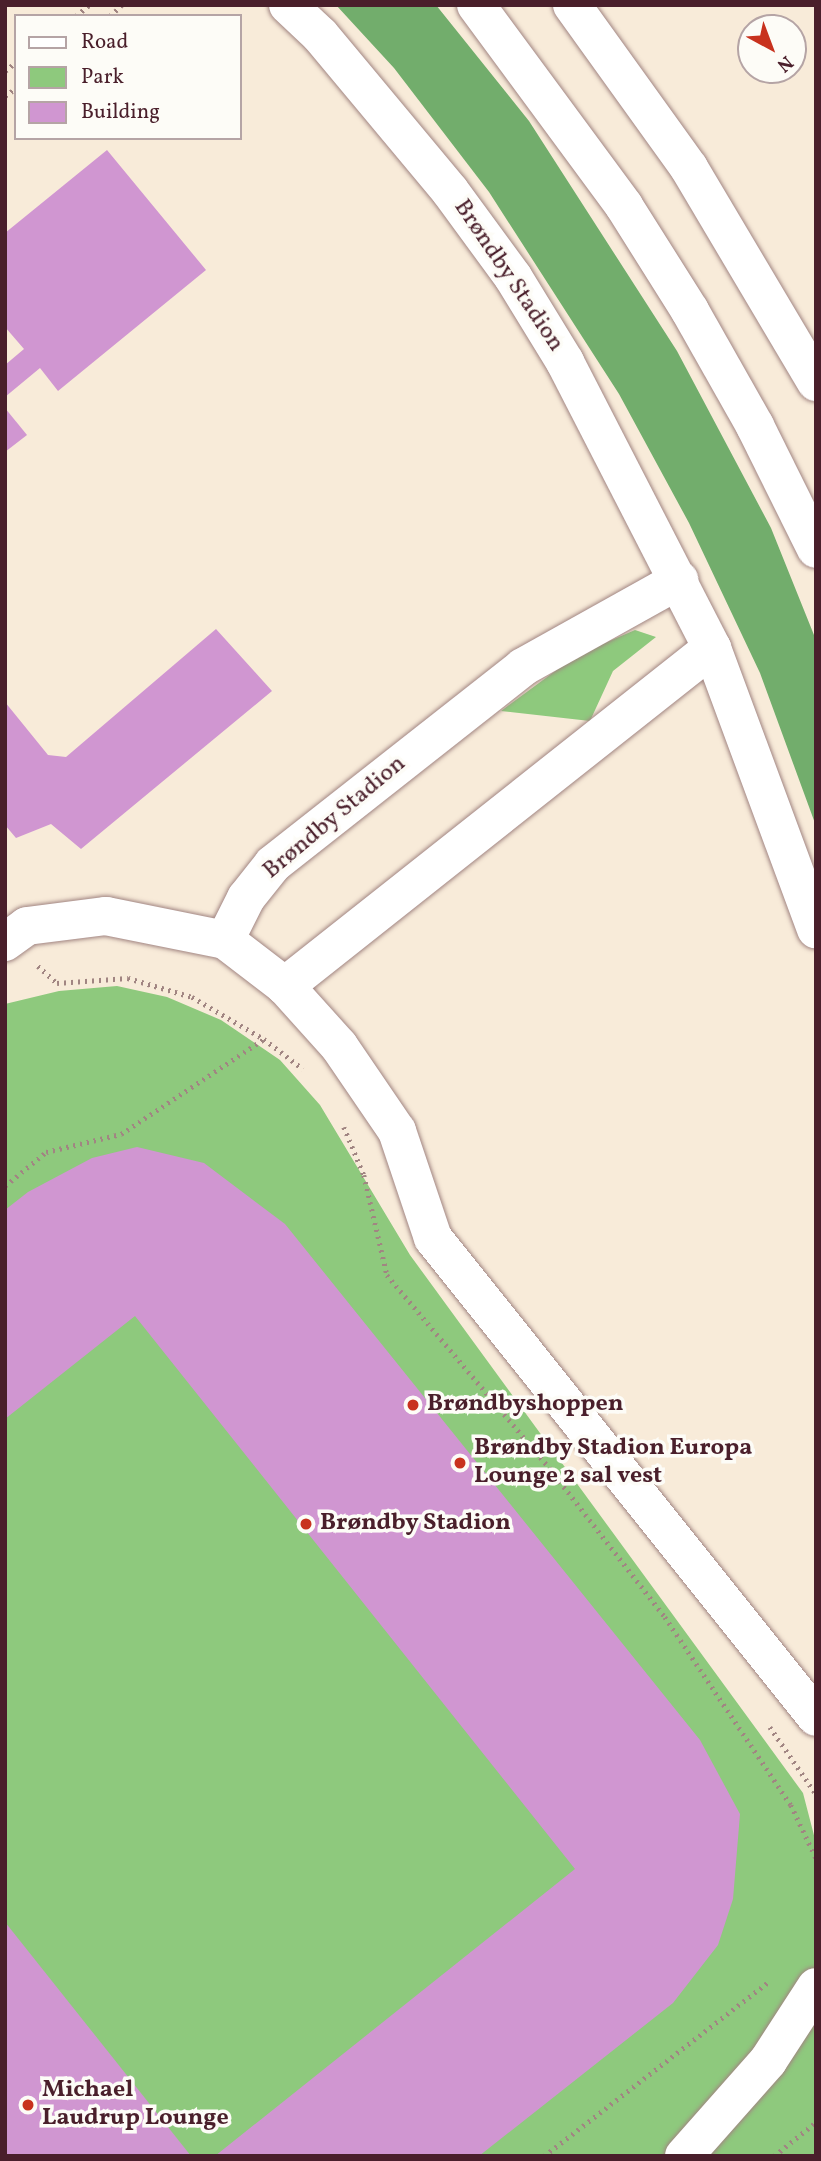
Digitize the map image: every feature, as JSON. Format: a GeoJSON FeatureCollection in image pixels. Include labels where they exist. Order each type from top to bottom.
{"type":"FeatureCollection","features":[{"type":"Feature","properties":{"kind":"street","name":"Brøndby Stadion"},"geometry":{"type":"LineString","coordinates":[[288,5],[383,107],[513,277],[565,362],[712,648],[816,929]]}},
{"type":"Feature","properties":{"kind":"street"},"geometry":{"type":"LineString","coordinates":[[476,5],[557,110],[675,287],[755,426],[816,549]]}},
{"type":"Feature","properties":{"kind":"street"},"geometry":{"type":"LineString","coordinates":[[572,5],[689,168],[816,382]]}},
{"type":"Feature","properties":{"kind":"street","name":"Brøndby Stadion"},"geometry":{"type":"LineString","coordinates":[[225,940],[246,898],[273,864],[523,667],[679,580]]}},
{"type":"Feature","properties":{"kind":"street"},"geometry":{"type":"LineString","coordinates":[[285,986],[712,648]]}},
{"type":"Feature","properties":{"kind":"street"},"geometry":{"type":"LineString","coordinates":[[7,940],[27,926],[106,916],[225,940],[285,986],[339,1046],[397,1131],[433,1238],[816,1717]]}},
{"type":"Feature","properties":{"kind":"street"},"geometry":{"type":"LineString","coordinates":[[684,2156],[768,2060],[816,1987]]}},
{"type":"Feature","properties":{"kind":"path"},"geometry":{"type":"LineString","coordinates":[[7,940],[57,983],[128,978],[192,997],[264,1039],[308,1073]]}},
{"type":"Feature","properties":{"kind":"path"},"geometry":{"type":"LineString","coordinates":[[5,1186],[46,1152],[121,1133],[264,1039]]}},
{"type":"Feature","properties":{"kind":"path"},"geometry":{"type":"LineString","coordinates":[[341,1120],[364,1175],[387,1275],[551,1470],[665,1617],[792,1805],[816,1858]]}},
{"type":"Feature","properties":{"kind":"path"},"geometry":{"type":"LineString","coordinates":[[544,2156],[772,1979]]}},
{"type":"Feature","properties":{"kind":"path"},"geometry":{"type":"LineString","coordinates":[[774,2156],[816,2122]]}},
{"type":"Feature","properties":{"kind":"green space"},"geometry":{"type":"Polygon","coordinates":[[[336,5],[436,5],[529,121],[677,351],[771,528],[816,640],[816,826],[760,673],[689,523],[619,394],[489,192],[394,68],[336,5]]]}},
{"type":"Feature","properties":{"kind":"green space"},"geometry":{"type":"Polygon","coordinates":[[[635,630],[656,637],[613,671],[590,721],[501,711],[577,655],[635,630]]]}},
{"type":"Feature","properties":{"kind":"green space","name":"Brøndby Stadion"},"geometry":{"type":"Polygon","coordinates":[[[117,986],[167,997],[221,1020],[280,1060],[320,1105],[410,1255],[803,1793],[816,1843],[816,2156],[5,2156],[5,1004],[59,991],[117,986]]]}},
{"type":"Feature","properties":{"kind":"building"},"geometry":{"type":"Polygon","coordinates":[[[107,150],[206,270],[58,391],[40,368],[5,397],[5,365],[24,349],[5,327],[5,233],[107,150]]]}},
{"type":"Feature","properties":{"kind":"building"},"geometry":{"type":"Polygon","coordinates":[[[5,408],[27,435],[5,452],[5,408]]]}},
{"type":"Feature","properties":{"kind":"building"},"geometry":{"type":"Polygon","coordinates":[[[216,629],[272,691],[81,849],[51,824],[16,838],[5,825],[5,702],[48,755],[66,757],[216,629]]]}},
{"type":"Feature","properties":{"kind":"building"},"geometry":{"type":"Polygon","coordinates":[[[137,1147],[204,1163],[285,1224],[700,1740],[740,1814],[733,1899],[718,1945],[673,2003],[479,2156],[215,2156],[575,1869],[135,1316],[5,1419],[5,1210],[28,1192],[92,1158],[137,1147]]]}},
{"type":"Feature","properties":{"kind":"building"},"geometry":{"type":"Polygon","coordinates":[[[5,1922],[191,2156],[5,2156],[5,1922]]]}},
{"type":"Feature","properties":{"kind":"place","name":"Brøndbyshoppen"},"geometry":{"type":"Point","coordinates":[413,1405]}},
{"type":"Feature","properties":{"kind":"place","name":"Brøndby Stadion Europa Lounge 2 sal vest"},"geometry":{"type":"Point","coordinates":[460,1463]}},
{"type":"Feature","properties":{"kind":"place","name":"Brøndby Stadion"},"geometry":{"type":"Point","coordinates":[306,1524]}},
{"type":"Feature","properties":{"kind":"place","name":"Michael Laudrup Lounge"},"geometry":{"type":"Point","coordinates":[28,2105]}}]}
